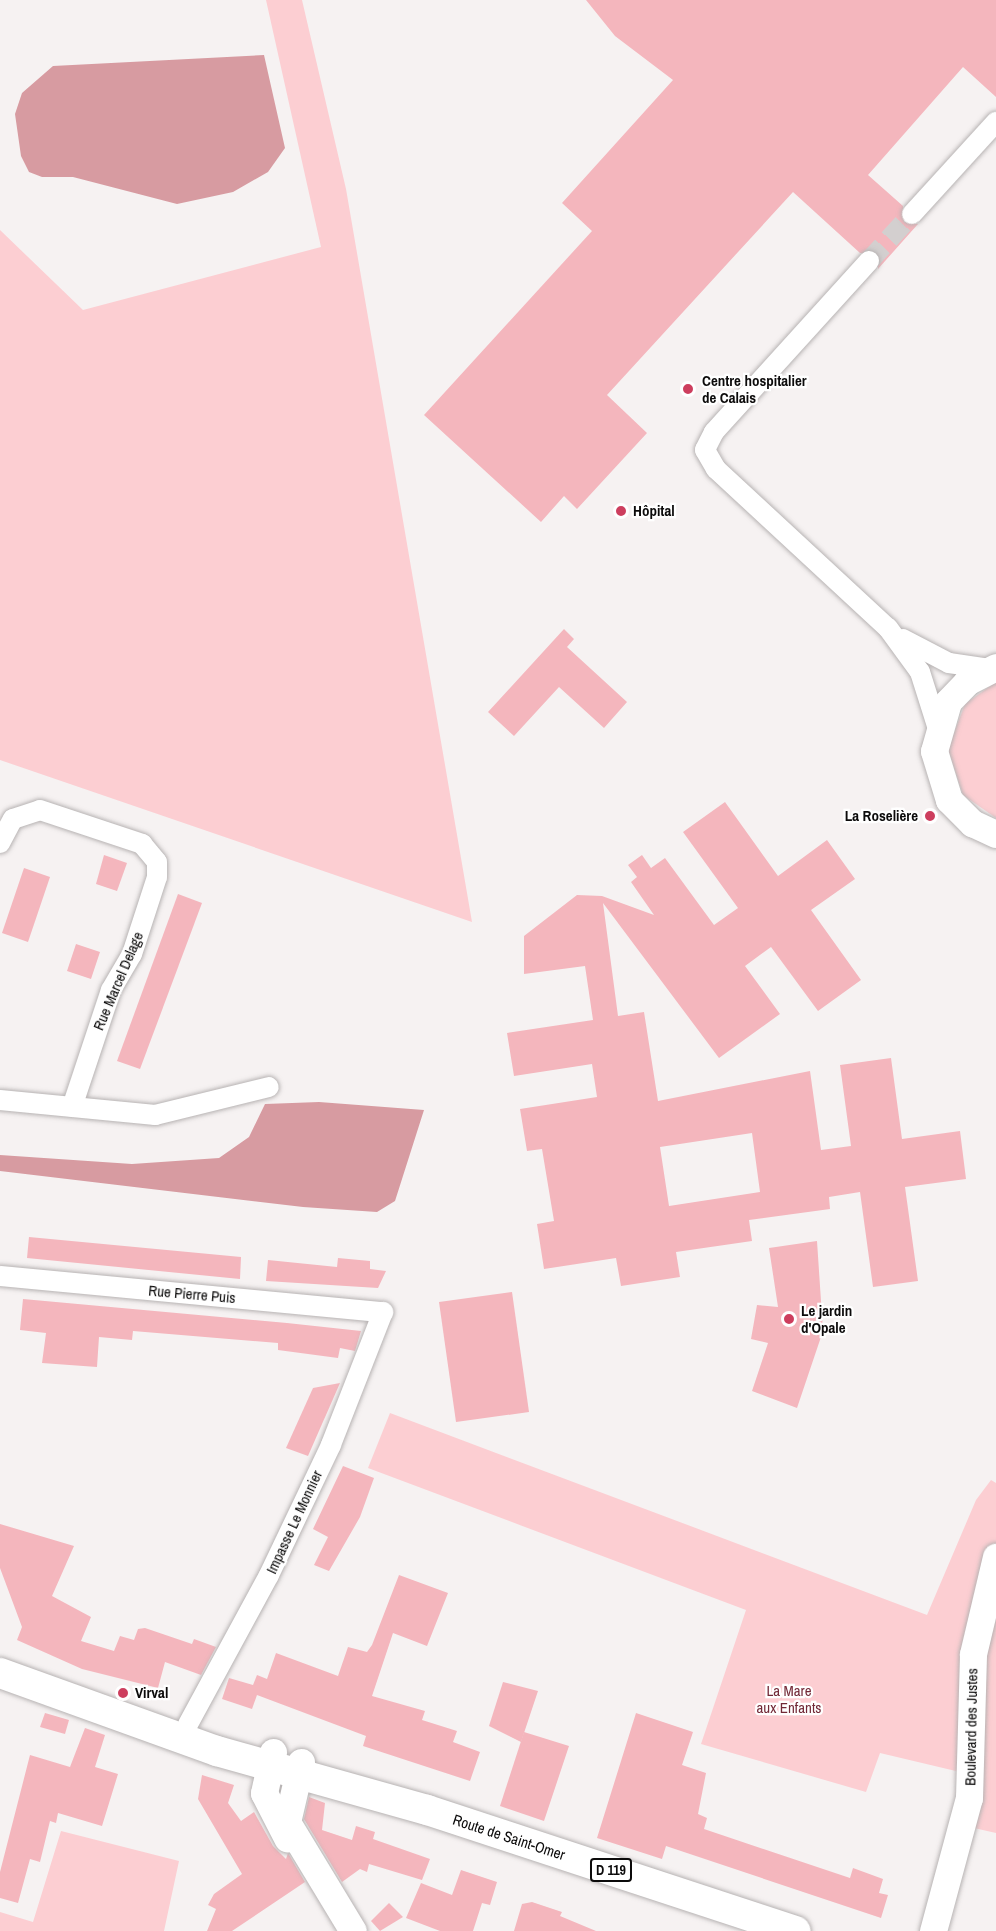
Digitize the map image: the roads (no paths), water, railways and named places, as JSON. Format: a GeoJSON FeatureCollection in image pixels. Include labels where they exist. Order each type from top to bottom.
{"type":"FeatureCollection","features":[{"type":"Feature","properties":{"kind":"main road","name":"Route de Saint-Omer"},"geometry":{"type":"LineString","coordinates":[[0,1673],[299,1768],[796,1931]]}},
{"type":"Feature","properties":{"kind":"main road","name":"Route de Saint-Omer"},"geometry":{"type":"LineString","coordinates":[[65,1695],[188,1724],[271,1760]]}},
{"type":"Feature","properties":{"kind":"street"},"geometry":{"type":"LineString","coordinates":[[912,214],[996,122]]}},
{"type":"Feature","properties":{"kind":"street"},"geometry":{"type":"LineString","coordinates":[[869,261],[714,432],[705,450],[716,469],[888,628],[939,660],[993,668]]}},
{"type":"Feature","properties":{"kind":"street"},"geometry":{"type":"LineString","coordinates":[[888,628],[920,672],[937,726],[934,760],[944,792],[966,818],[996,834]]}},
{"type":"Feature","properties":{"kind":"street"},"geometry":{"type":"LineString","coordinates":[[937,726],[954,694],[993,668]]}},
{"type":"Feature","properties":{"kind":"street","name":"Rue Marcel Delage"},"geometry":{"type":"LineString","coordinates":[[0,843],[13,819],[40,810],[142,844],[157,862],[157,877],[132,954],[111,990],[72,1107]]}},
{"type":"Feature","properties":{"kind":"street"},"geometry":{"type":"LineString","coordinates":[[0,1100],[155,1115],[268,1087]]}},
{"type":"Feature","properties":{"kind":"street","name":"Rue Pierre Puis"},"geometry":{"type":"LineString","coordinates":[[0,1276],[383,1312]]}},
{"type":"Feature","properties":{"kind":"street","name":"Impasse Le Monnier"},"geometry":{"type":"LineString","coordinates":[[188,1724],[269,1575],[331,1445],[383,1312]]}},
{"type":"Feature","properties":{"kind":"street","name":"Boulevard des Justes"},"geometry":{"type":"LineString","coordinates":[[933,1931],[969,1798],[973,1654],[996,1557]]}},
{"type":"Feature","properties":{"kind":"street"},"geometry":{"type":"LineString","coordinates":[[271,1760],[268,1807],[353,1931]]}},
{"type":"Feature","properties":{"kind":"street"},"geometry":{"type":"LineString","coordinates":[[299,1768],[286,1816],[310,1867]]}},
{"type":"Feature","properties":{"kind":"tunnel"},"geometry":{"type":"LineString","coordinates":[[869,261],[912,214]]}},
{"type":"Feature","properties":{"kind":"place","name":"Centre hospitalier de Calais"},"geometry":{"type":"Point","coordinates":[688,389]}},
{"type":"Feature","properties":{"kind":"place","name":"Hôpital"},"geometry":{"type":"Point","coordinates":[621,511]}},
{"type":"Feature","properties":{"kind":"place","name":"La Roselière"},"geometry":{"type":"Point","coordinates":[930,816]}},
{"type":"Feature","properties":{"kind":"place","name":"Le jardin d'Opale"},"geometry":{"type":"Point","coordinates":[789,1319]}},
{"type":"Feature","properties":{"kind":"place","name":"Virval"},"geometry":{"type":"Point","coordinates":[123,1693]}},
{"type":"Feature","properties":{"kind":"park label","name":"La Mare aux Enfants"},"geometry":{"type":"Point","coordinates":[789,1698]}}]}
